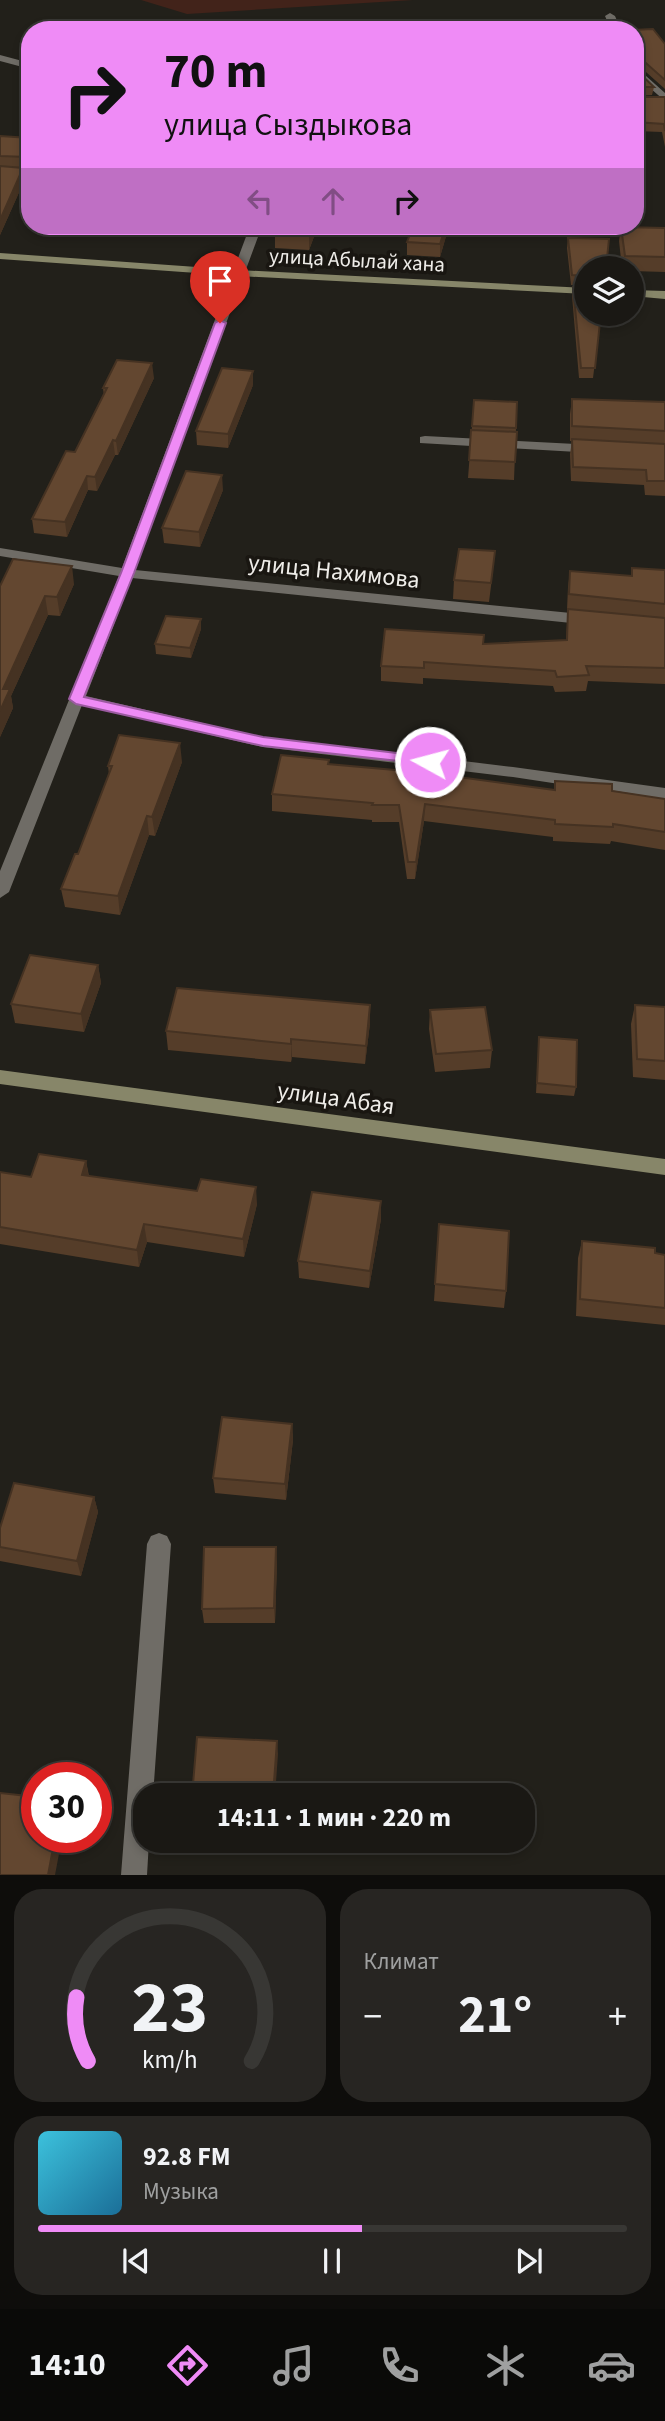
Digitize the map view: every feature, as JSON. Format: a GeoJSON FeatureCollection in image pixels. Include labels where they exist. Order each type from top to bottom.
{"type":"FeatureCollection","features":[{"type":"Feature","properties":{"kind":"street"},"geometry":{"type":"LineString","coordinates":[[610,16],[612,21]]}},
{"type":"Feature","properties":{"kind":"street"},"geometry":{"type":"LineString","coordinates":[[0,58],[21,64]]}},
{"type":"Feature","properties":{"kind":"street"},"geometry":{"type":"LineString","coordinates":[[644,79],[662,100]]}},
{"type":"Feature","properties":{"kind":"street"},"geometry":{"type":"LineString","coordinates":[[0,172],[21,173]]}},
{"type":"Feature","properties":{"kind":"street"},"geometry":{"type":"LineString","coordinates":[[0,892],[127,573],[253,235]]}},
{"type":"Feature","properties":{"kind":"street","name":"улица Абылай хана"},"geometry":{"type":"LineString","coordinates":[[0,256],[239,273],[574,290]]}},
{"type":"Feature","properties":{"kind":"street"},"geometry":{"type":"LineString","coordinates":[[644,294],[665,295]]}},
{"type":"Feature","properties":{"kind":"street"},"geometry":{"type":"LineString","coordinates":[[425,440],[612,450]]}},
{"type":"Feature","properties":{"kind":"street","name":"улица Нахимова"},"geometry":{"type":"LineString","coordinates":[[0,552],[127,573],[610,622]]}},
{"type":"Feature","properties":{"kind":"street"},"geometry":{"type":"LineString","coordinates":[[76,699],[263,742],[513,772],[665,794]]}},
{"type":"Feature","properties":{"kind":"street","name":"улица Абая"},"geometry":{"type":"LineString","coordinates":[[0,1077],[665,1167]]}},
{"type":"Feature","properties":{"kind":"street"},"geometry":{"type":"LineString","coordinates":[[134,1875],[159,1544]]}},
{"type":"Feature","properties":{"kind":"shaded area"},"geometry":{"type":"Polygon","coordinates":[[[141,0],[413,0],[187,14],[141,0]]]}},
{"type":"Feature","properties":{"kind":"building"},"geometry":{"type":"Polygon","coordinates":[[[644,29],[653,29],[665,44],[665,80],[644,61],[644,29]]]}},
{"type":"Feature","properties":{"kind":"building"},"geometry":{"type":"Polygon","coordinates":[[[644,78],[654,87],[644,87],[644,78]]]}},
{"type":"Feature","properties":{"kind":"building"},"geometry":{"type":"Polygon","coordinates":[[[644,97],[665,97],[665,131],[664,124],[644,123],[644,97]]]}},
{"type":"Feature","properties":{"kind":"building"},"geometry":{"type":"Polygon","coordinates":[[[0,136],[21,137],[21,157],[0,156],[0,136]]]}},
{"type":"Feature","properties":{"kind":"building"},"geometry":{"type":"Polygon","coordinates":[[[0,166],[21,168],[21,173],[0,220],[0,166]]]}},
{"type":"Feature","properties":{"kind":"building"},"geometry":{"type":"Polygon","coordinates":[[[644,228],[665,228],[665,257],[625,256],[622,235],[644,235],[644,228]]]}},
{"type":"Feature","properties":{"kind":"building"},"geometry":{"type":"Polygon","coordinates":[[[410,235],[443,235],[440,244],[407,242],[410,235]]]}},
{"type":"Feature","properties":{"kind":"building"},"geometry":{"type":"Polygon","coordinates":[[[568,238],[609,239],[607,256],[574,256],[572,275],[568,238]]]}},
{"type":"Feature","properties":{"kind":"building"},"geometry":{"type":"Polygon","coordinates":[[[577,326],[600,326],[595,368],[581,368],[577,326]]]}},
{"type":"Feature","properties":{"kind":"building"},"geometry":{"type":"Polygon","coordinates":[[[117,360],[152,363],[116,441],[113,440],[95,477],[87,476],[65,522],[32,519],[66,451],[75,452],[107,388],[103,388],[117,360]]]}},
{"type":"Feature","properties":{"kind":"building"},"geometry":{"type":"Polygon","coordinates":[[[222,368],[253,371],[228,434],[196,431],[222,368]]]}},
{"type":"Feature","properties":{"kind":"building"},"geometry":{"type":"Polygon","coordinates":[[[572,399],[665,402],[665,431],[572,426],[572,399]]]}},
{"type":"Feature","properties":{"kind":"building"},"geometry":{"type":"Polygon","coordinates":[[[474,400],[517,402],[516,428],[472,426],[474,400]]]}},
{"type":"Feature","properties":{"kind":"building"},"geometry":{"type":"Polygon","coordinates":[[[471,430],[517,432],[515,462],[469,460],[471,430]]]}},
{"type":"Feature","properties":{"kind":"building"},"geometry":{"type":"Polygon","coordinates":[[[572,439],[665,444],[665,481],[647,481],[646,470],[573,467],[572,439]]]}},
{"type":"Feature","properties":{"kind":"building"},"geometry":{"type":"Polygon","coordinates":[[[186,471],[222,475],[199,532],[162,528],[186,471]]]}},
{"type":"Feature","properties":{"kind":"building"},"geometry":{"type":"Polygon","coordinates":[[[459,549],[495,551],[491,583],[454,580],[459,549]]]}},
{"type":"Feature","properties":{"kind":"building"},"geometry":{"type":"Polygon","coordinates":[[[13,559],[72,566],[57,597],[45,596],[3,689],[10,689],[0,711],[0,586],[13,559]]]}},
{"type":"Feature","properties":{"kind":"building"},"geometry":{"type":"Polygon","coordinates":[[[632,568],[665,570],[665,604],[569,594],[570,571],[632,576],[632,568]]]}},
{"type":"Feature","properties":{"kind":"building"},"geometry":{"type":"Polygon","coordinates":[[[568,609],[665,618],[665,668],[586,666],[589,675],[557,677],[555,671],[424,662],[424,668],[381,666],[385,629],[484,635],[483,644],[567,640],[568,609]]]}},
{"type":"Feature","properties":{"kind":"building"},"geometry":{"type":"Polygon","coordinates":[[[166,616],[201,619],[190,648],[155,644],[166,616]]]}},
{"type":"Feature","properties":{"kind":"building"},"geometry":{"type":"Polygon","coordinates":[[[119,735],[180,743],[152,817],[147,816],[118,896],[61,889],[75,854],[78,854],[112,766],[108,766],[119,735]]]}},
{"type":"Feature","properties":{"kind":"building"},"geometry":{"type":"Polygon","coordinates":[[[281,755],[329,760],[328,764],[429,773],[555,790],[555,781],[612,784],[612,791],[665,799],[665,832],[613,824],[613,827],[555,824],[555,820],[425,804],[416,862],[408,862],[399,805],[372,805],[373,803],[272,794],[281,755]]]}},
{"type":"Feature","properties":{"kind":"building"},"geometry":{"type":"Polygon","coordinates":[[[30,955],[98,965],[81,1014],[11,1004],[30,955]]]}},
{"type":"Feature","properties":{"kind":"building"},"geometry":{"type":"Polygon","coordinates":[[[177,988],[370,1005],[366,1046],[291,1039],[291,1044],[166,1031],[177,988]]]}},
{"type":"Feature","properties":{"kind":"building"},"geometry":{"type":"Polygon","coordinates":[[[635,1005],[665,1007],[665,1061],[637,1059],[635,1005]]]}},
{"type":"Feature","properties":{"kind":"building"},"geometry":{"type":"Polygon","coordinates":[[[485,1007],[492,1050],[436,1054],[430,1010],[485,1007]]]}},
{"type":"Feature","properties":{"kind":"building"},"geometry":{"type":"Polygon","coordinates":[[[539,1037],[577,1040],[576,1087],[537,1083],[539,1037]]]}},
{"type":"Feature","properties":{"kind":"building"},"geometry":{"type":"Polygon","coordinates":[[[39,1154],[86,1161],[82,1175],[197,1191],[201,1179],[256,1187],[243,1239],[144,1224],[137,1250],[0,1227],[0,1172],[31,1177],[39,1154]]]}},
{"type":"Feature","properties":{"kind":"building"},"geometry":{"type":"Polygon","coordinates":[[[312,1192],[381,1201],[370,1271],[298,1261],[312,1192]]]}},
{"type":"Feature","properties":{"kind":"building"},"geometry":{"type":"Polygon","coordinates":[[[439,1224],[509,1231],[506,1291],[435,1284],[439,1224]]]}},
{"type":"Feature","properties":{"kind":"building"},"geometry":{"type":"Polygon","coordinates":[[[582,1241],[655,1248],[655,1253],[665,1255],[665,1308],[580,1299],[582,1241]]]}},
{"type":"Feature","properties":{"kind":"building"},"geometry":{"type":"Polygon","coordinates":[[[222,1417],[292,1424],[285,1484],[213,1478],[222,1417]]]}},
{"type":"Feature","properties":{"kind":"building"},"geometry":{"type":"Polygon","coordinates":[[[14,1483],[94,1497],[77,1561],[0,1547],[0,1528],[14,1483]]]}},
{"type":"Feature","properties":{"kind":"building"},"geometry":{"type":"Polygon","coordinates":[[[204,1547],[276,1547],[274,1608],[202,1609],[204,1547]]]}},
{"type":"Feature","properties":{"kind":"building"},"geometry":{"type":"Polygon","coordinates":[[[197,1737],[277,1741],[274,1783],[193,1783],[197,1737]]]}},
{"type":"Feature","properties":{"kind":"building"},"geometry":{"type":"Polygon","coordinates":[[[0,1793],[21,1795],[21,1853],[52,1853],[48,1875],[0,1875],[0,1793]]]}},
{"type":"Feature","properties":{"kind":"route"},"geometry":{"type":"LineString","coordinates":[[220,323],[127,573],[76,699],[263,742],[430,762]]}}]}
